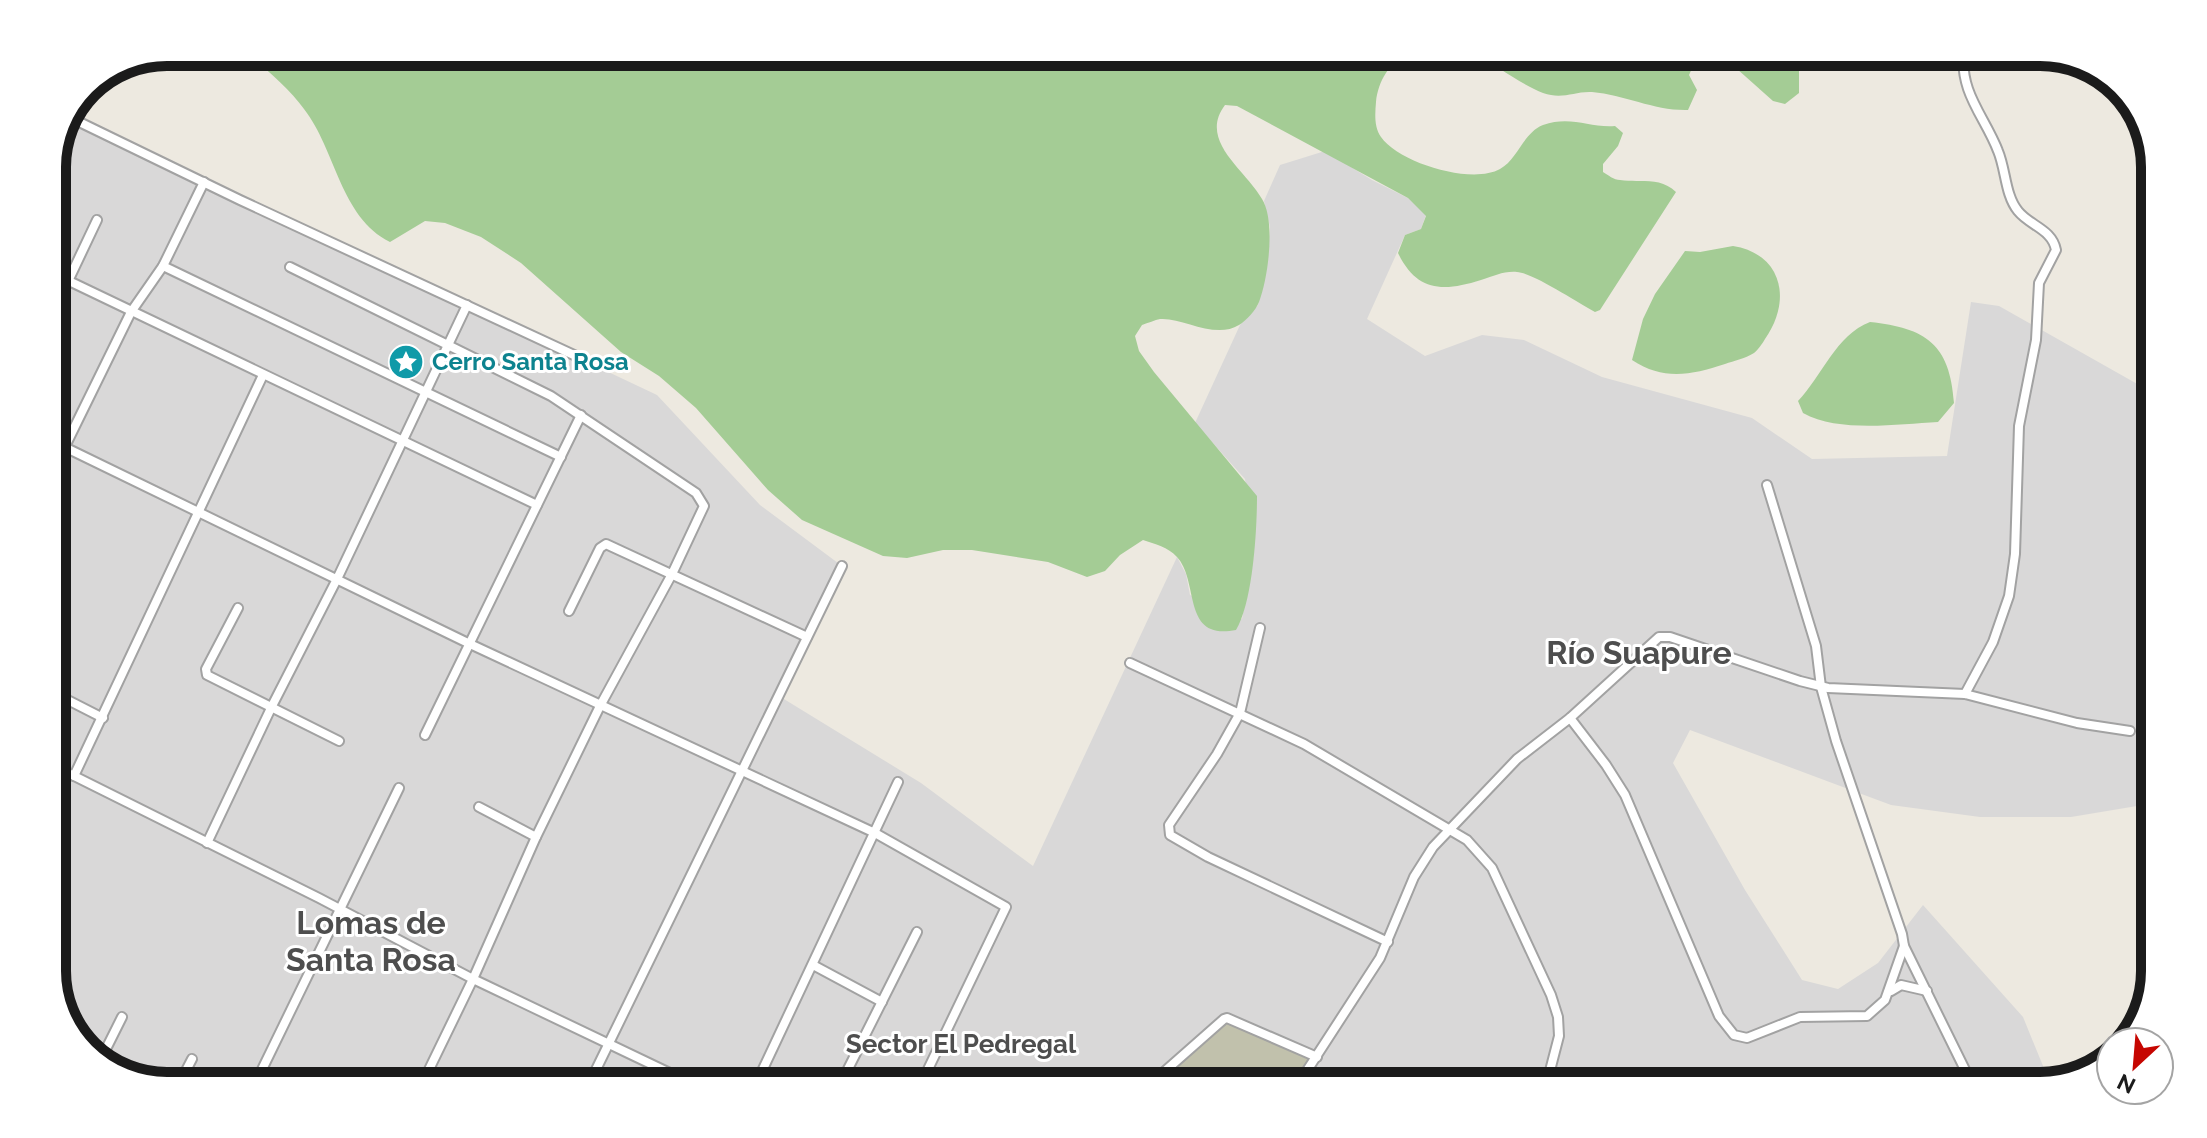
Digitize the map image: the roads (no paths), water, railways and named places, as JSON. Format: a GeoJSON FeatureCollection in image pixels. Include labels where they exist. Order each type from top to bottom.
{"type":"FeatureCollection","features":[{"type":"Feature","properties":{"kind":"street"},"geometry":{"type":"LineString","coordinates":[[1963,66],[1969,94],[1998,151],[2017,210],[2052,238],[2056,250],[2039,283],[2036,340],[2019,426],[2015,554],[2009,596],[1993,642],[1965,694]]}},
{"type":"Feature","properties":{"kind":"street"},"geometry":{"type":"LineString","coordinates":[[78,121],[576,356]]}},
{"type":"Feature","properties":{"kind":"street"},"geometry":{"type":"LineString","coordinates":[[204,182],[163,266],[131,312],[66,448],[600,706],[875,833],[1006,907],[927,1072]]}},
{"type":"Feature","properties":{"kind":"street"},"geometry":{"type":"LineString","coordinates":[[66,287],[97,220]]}},
{"type":"Feature","properties":{"kind":"street"},"geometry":{"type":"LineString","coordinates":[[163,266],[561,457]]}},
{"type":"Feature","properties":{"kind":"street"},"geometry":{"type":"LineString","coordinates":[[290,267],[532,385],[702,499],[703,513],[600,706],[428,1072]]}},
{"type":"Feature","properties":{"kind":"street"},"geometry":{"type":"LineString","coordinates":[[69,281],[537,505]]}},
{"type":"Feature","properties":{"kind":"street"},"geometry":{"type":"LineString","coordinates":[[207,843],[467,305]]}},
{"type":"Feature","properties":{"kind":"street"},"geometry":{"type":"LineString","coordinates":[[74,776],[263,375]]}},
{"type":"Feature","properties":{"kind":"street"},"geometry":{"type":"LineString","coordinates":[[425,735],[581,415]]}},
{"type":"Feature","properties":{"kind":"street"},"geometry":{"type":"LineString","coordinates":[[1767,485],[1816,646],[1821,687],[1842,759],[1904,946],[1966,1072]]}},
{"type":"Feature","properties":{"kind":"street"},"geometry":{"type":"LineString","coordinates":[[569,611],[600,548],[606,544],[807,637]]}},
{"type":"Feature","properties":{"kind":"street"},"geometry":{"type":"LineString","coordinates":[[595,1072],[842,566]]}},
{"type":"Feature","properties":{"kind":"street"},"geometry":{"type":"LineString","coordinates":[[238,608],[206,672],[339,741]]}},
{"type":"Feature","properties":{"kind":"street"},"geometry":{"type":"LineString","coordinates":[[1260,628],[1240,713],[1217,754],[1169,825],[1170,835],[1208,857],[1388,942]]}},
{"type":"Feature","properties":{"kind":"street"},"geometry":{"type":"LineString","coordinates":[[1307,1072],[1388,942],[1419,868],[1433,847],[1517,759],[1570,718],[1663,636],[1821,687],[1965,694],[2077,723],[2130,731]]}},
{"type":"Feature","properties":{"kind":"street"},"geometry":{"type":"LineString","coordinates":[[1130,663],[1330,758],[1451,828],[1479,851],[1492,868],[1551,995],[1559,1029],[1549,1072]]}},
{"type":"Feature","properties":{"kind":"street"},"geometry":{"type":"LineString","coordinates":[[66,699],[103,718]]}},
{"type":"Feature","properties":{"kind":"street"},"geometry":{"type":"LineString","coordinates":[[1570,718],[1625,795],[1728,1031],[1747,1038],[1800,1017],[1867,1016],[1879,1008],[1889,993],[1904,946]]}},
{"type":"Feature","properties":{"kind":"street"},"geometry":{"type":"LineString","coordinates":[[66,772],[473,979],[668,1072]]}},
{"type":"Feature","properties":{"kind":"street"},"geometry":{"type":"LineString","coordinates":[[762,1072],[898,782]]}},
{"type":"Feature","properties":{"kind":"street"},"geometry":{"type":"LineString","coordinates":[[261,1072],[399,788]]}},
{"type":"Feature","properties":{"kind":"street"},"geometry":{"type":"LineString","coordinates":[[479,807],[536,837]]}},
{"type":"Feature","properties":{"kind":"street"},"geometry":{"type":"LineString","coordinates":[[851,1072],[848,1069],[917,932]]}},
{"type":"Feature","properties":{"kind":"street"},"geometry":{"type":"LineString","coordinates":[[813,965],[882,1002]]}},
{"type":"Feature","properties":{"kind":"street"},"geometry":{"type":"LineString","coordinates":[[1889,993],[1901,985],[1927,991]]}},
{"type":"Feature","properties":{"kind":"street"},"geometry":{"type":"LineString","coordinates":[[105,1051],[122,1017]]}},
{"type":"Feature","properties":{"kind":"street"},"geometry":{"type":"LineString","coordinates":[[1164,1072],[1227,1018],[1317,1057]]}},
{"type":"Feature","properties":{"kind":"street"},"geometry":{"type":"LineString","coordinates":[[185,1072],[192,1059]]}},
{"type":"Feature","properties":{"kind":"place","name":"Cerro Santa Rosa"},"geometry":{"type":"Point","coordinates":[406,362]}},
{"type":"Feature","properties":{"kind":"district","name":"Río Suapure"},"geometry":{"type":"Point","coordinates":[1639,653]}},
{"type":"Feature","properties":{"kind":"district","name":"Lomas de Santa Rosa"},"geometry":{"type":"Point","coordinates":[371,942]}},
{"type":"Feature","properties":{"kind":"district","name":"Sector El Pedregal"},"geometry":{"type":"Point","coordinates":[961,1044]}}]}
